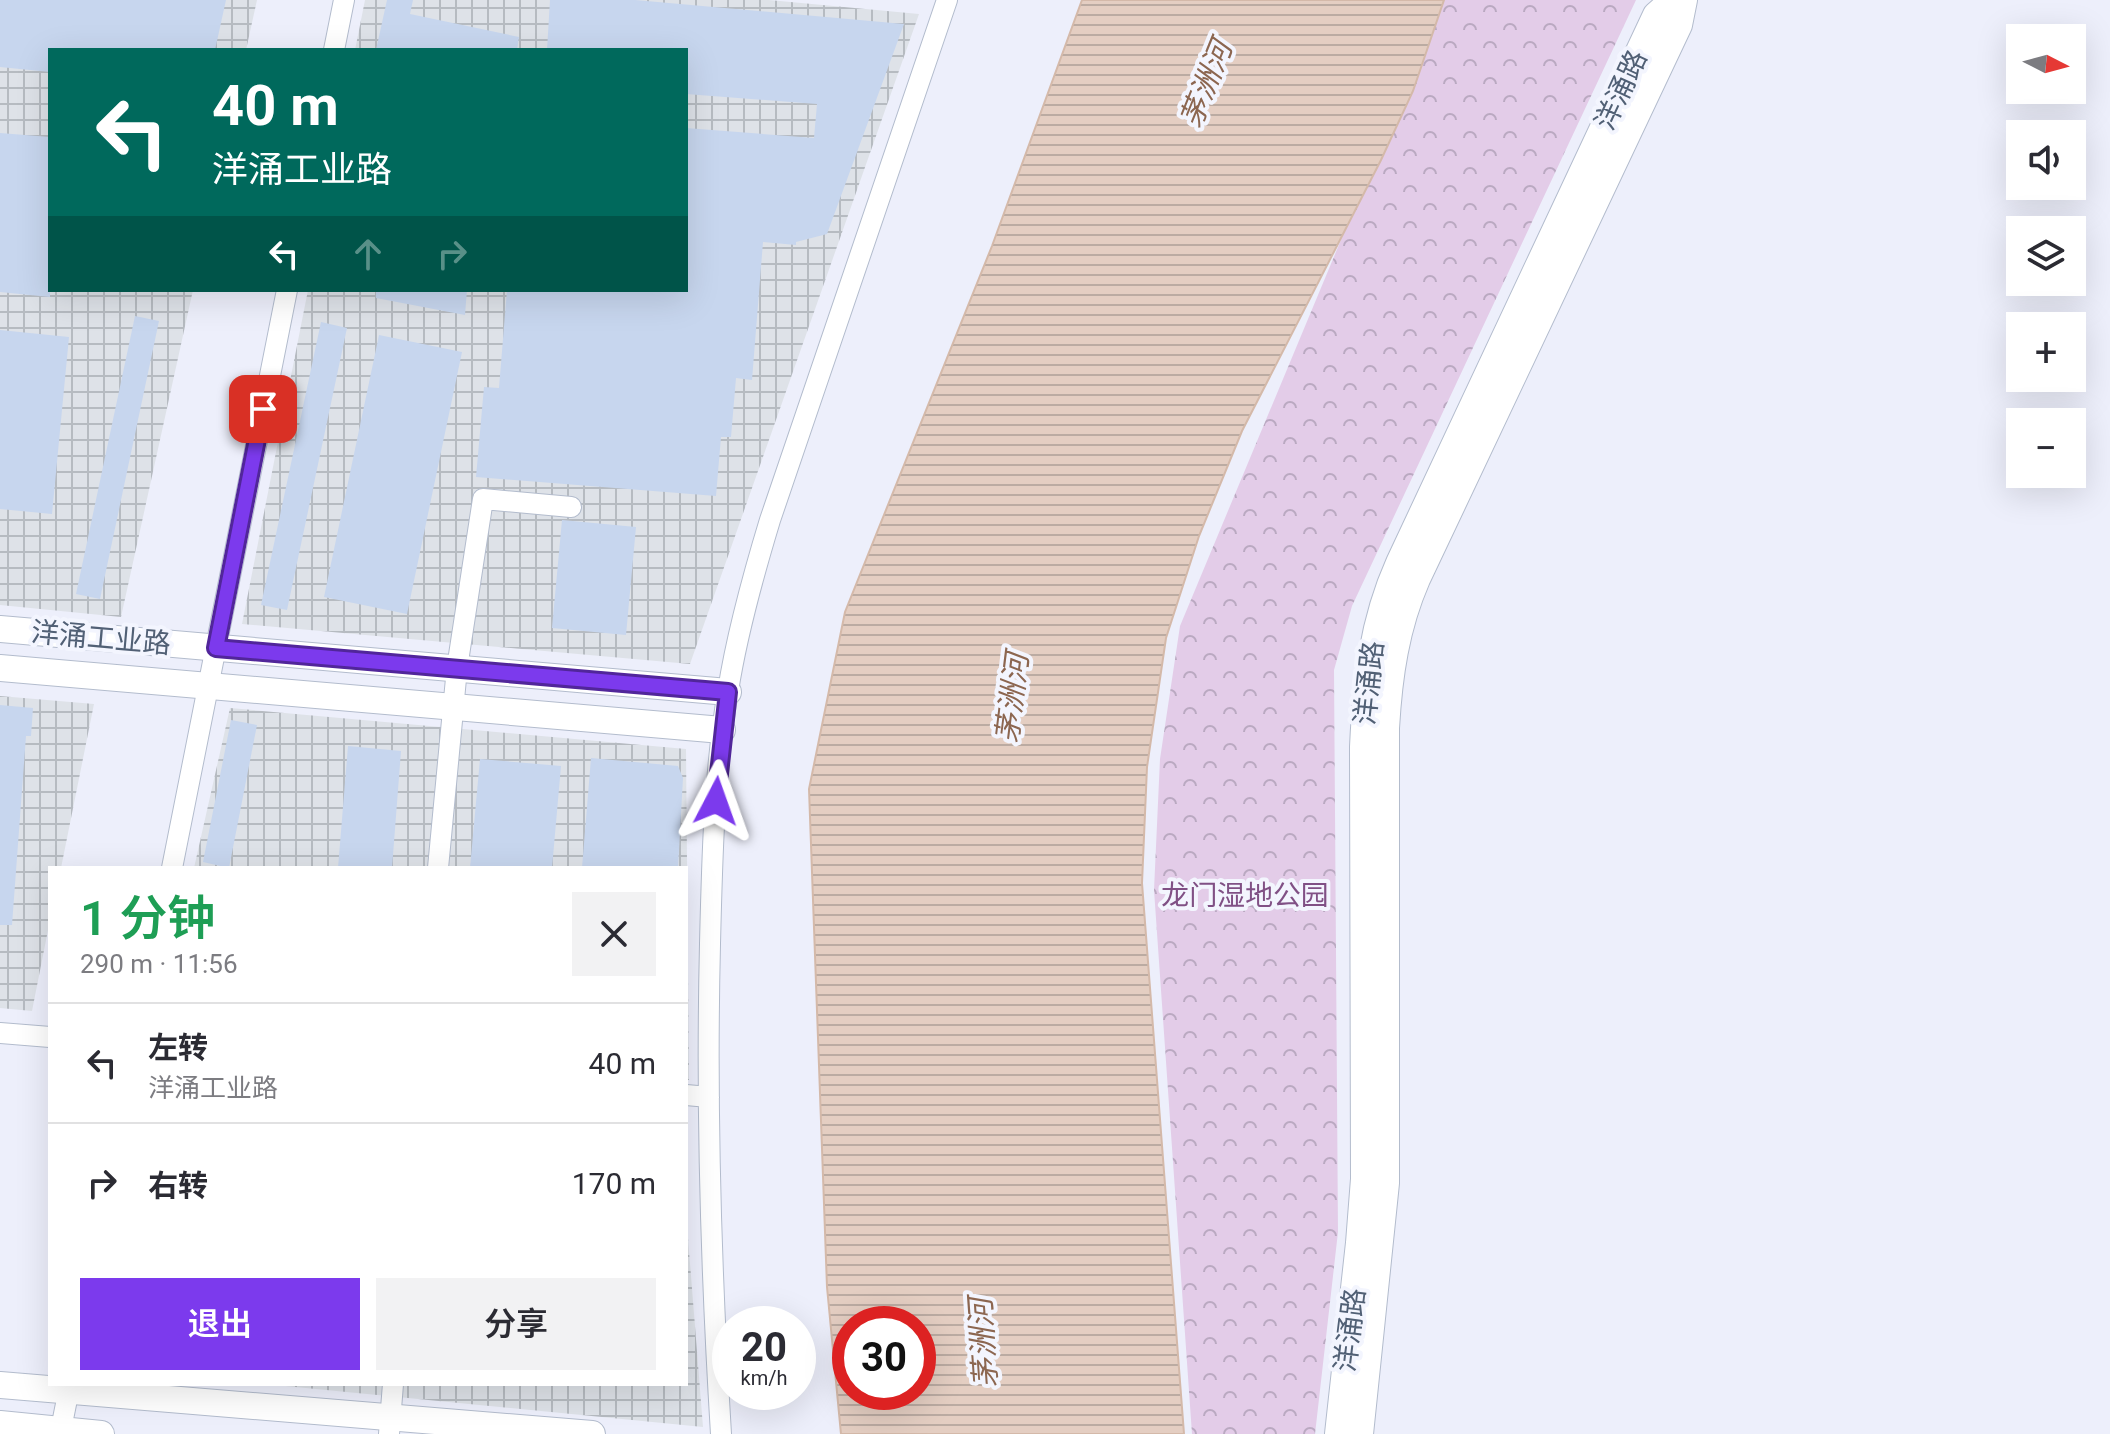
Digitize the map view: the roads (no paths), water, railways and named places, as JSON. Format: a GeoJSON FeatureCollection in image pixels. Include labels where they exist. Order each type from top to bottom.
{"type":"FeatureCollection","features":[{"type":"Feature","properties":{"kind":"street"},"geometry":{"type":"LineString","coordinates":[[334,48],[344,0]]}},
{"type":"Feature","properties":{"kind":"street"},"geometry":{"type":"LineString","coordinates":[[721,1434],[711,1279],[709,1097],[711,905],[722,730],[752,579],[770,520],[947,0]]}},
{"type":"Feature","properties":{"kind":"street","name":"洋涌路"},"geometry":{"type":"LineString","coordinates":[[1338,1434],[1363,1197],[1363,747],[1367,681],[1376,626],[1399,563],[1656,15],[1673,0]]}},
{"type":"Feature","properties":{"kind":"street","name":"洋涌路"},"geometry":{"type":"LineString","coordinates":[[1360,1434],[1385,1199],[1386,728],[1397,633],[1417,579],[1679,25],[1684,0]]}},
{"type":"Feature","properties":{"kind":"street"},"geometry":{"type":"LineString","coordinates":[[172,866],[287,292]]}},
{"type":"Feature","properties":{"kind":"street"},"geometry":{"type":"LineString","coordinates":[[438,866],[457,668],[483,499],[571,507]]}},
{"type":"Feature","properties":{"kind":"street","name":"洋涌工业路"},"geometry":{"type":"LineString","coordinates":[[0,629],[728,692]]}},
{"type":"Feature","properties":{"kind":"street","name":"洋涌工业路"},"geometry":{"type":"LineString","coordinates":[[0,668],[722,730]]}},
{"type":"Feature","properties":{"kind":"street"},"geometry":{"type":"LineString","coordinates":[[0,1033],[48,1037]]}},
{"type":"Feature","properties":{"kind":"street"},"geometry":{"type":"LineString","coordinates":[[688,1095],[709,1097]]}},
{"type":"Feature","properties":{"kind":"street"},"geometry":{"type":"LineString","coordinates":[[0,1385],[69,1388],[389,1426],[592,1434]]}},
{"type":"Feature","properties":{"kind":"street"},"geometry":{"type":"LineString","coordinates":[[389,1426],[393,1386]]}},
{"type":"Feature","properties":{"kind":"street"},"geometry":{"type":"LineString","coordinates":[[60,1432],[69,1388]]}},
{"type":"Feature","properties":{"kind":"street"},"geometry":{"type":"LineString","coordinates":[[0,1424],[101,1434]]}},
{"type":"Feature","properties":{"kind":"water","name":"茅洲河"},"geometry":{"type":"Polygon","coordinates":[[[1082,0],[1444,0],[1413,91],[1381,160],[1242,431],[1199,536],[1166,638],[1147,767],[1142,883],[1184,1434],[841,1434],[839,1410],[936,1410],[936,1306],[832,1306],[832,1340],[827,1287],[809,789],[845,612],[992,246],[1082,0]]]}},
{"type":"Feature","properties":{"kind":"park label","name":"龙门湿地公园"},"geometry":{"type":"Point","coordinates":[1245,895]}}]}
